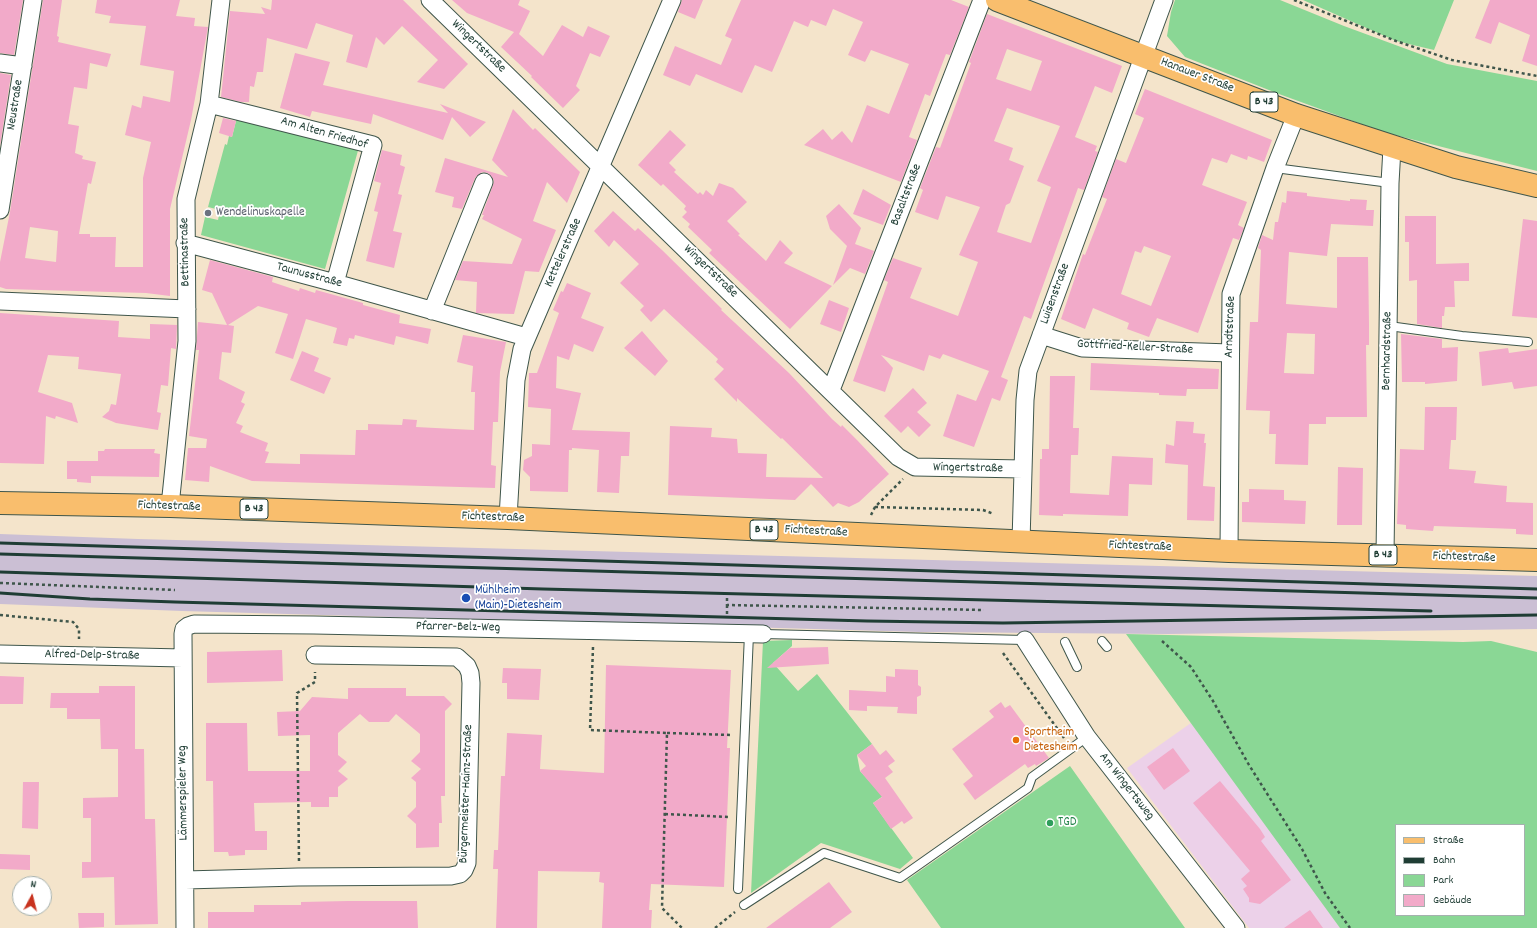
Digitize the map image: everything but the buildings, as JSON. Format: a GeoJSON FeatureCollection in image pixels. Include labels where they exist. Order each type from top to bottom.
{"type":"FeatureCollection","features":[{"type":"Feature","properties":{"kind":"main road","name":"Hanauer Straße"},"geometry":{"type":"LineString","coordinates":[[997,0],[1296,115],[1392,148],[1456,167],[1537,186]]}},
{"type":"Feature","properties":{"kind":"main road","name":"Fichtestraße"},"geometry":{"type":"LineString","coordinates":[[0,503],[170,506],[508,518],[1229,551],[1537,560]]}},
{"type":"Feature","properties":{"kind":"street","name":"Neustraße"},"geometry":{"type":"LineString","coordinates":[[0,210],[33,0]]}},
{"type":"Feature","properties":{"kind":"street","name":"Bettinastraße"},"geometry":{"type":"LineString","coordinates":[[170,506],[186,361],[186,199],[209,104],[221,0]]}},
{"type":"Feature","properties":{"kind":"street","name":"Wingertstraße"},"geometry":{"type":"LineString","coordinates":[[430,0],[602,166],[898,457],[915,467],[1023,469]]}},
{"type":"Feature","properties":{"kind":"street","name":"Kettelerstraße"},"geometry":{"type":"LineString","coordinates":[[508,518],[516,380],[526,337],[602,166],[672,0]]}},
{"type":"Feature","properties":{"kind":"street","name":"Basaltstraße"},"geometry":{"type":"LineString","coordinates":[[831,390],[982,0]]}},
{"type":"Feature","properties":{"kind":"street","name":"Luisenstraße"},"geometry":{"type":"LineString","coordinates":[[1021,542],[1026,384],[1032,359],[1164,0]]}},
{"type":"Feature","properties":{"kind":"street"},"geometry":{"type":"LineString","coordinates":[[0,63],[22,66]]}},
{"type":"Feature","properties":{"kind":"street","name":"Am Alten Friedhof"},"geometry":{"type":"LineString","coordinates":[[209,104],[373,145],[335,283]]}},
{"type":"Feature","properties":{"kind":"street","name":"Arndtstraße"},"geometry":{"type":"LineString","coordinates":[[1229,551],[1231,294],[1275,168],[1296,115]]}},
{"type":"Feature","properties":{"kind":"street","name":"Bernhardstraße"},"geometry":{"type":"LineString","coordinates":[[1385,555],[1390,183],[1392,148]]}},
{"type":"Feature","properties":{"kind":"street"},"geometry":{"type":"LineString","coordinates":[[432,310],[484,182]]}},
{"type":"Feature","properties":{"kind":"street","name":"Taunusstraße"},"geometry":{"type":"LineString","coordinates":[[185,243],[335,283],[526,337]]}},
{"type":"Feature","properties":{"kind":"street"},"geometry":{"type":"LineString","coordinates":[[0,301],[187,309]]}},
{"type":"Feature","properties":{"kind":"street","name":"Gottfried-Keller-Straße"},"geometry":{"type":"LineString","coordinates":[[1041,335],[1082,348],[1230,353]]}},
{"type":"Feature","properties":{"kind":"street","name":"Pfarrer-Belz-Weg"},"geometry":{"type":"LineString","coordinates":[[183,658],[184,629],[194,624],[756,634]]}},
{"type":"Feature","properties":{"kind":"street","name":"Am Wingertsweg"},"geometry":{"type":"LineString","coordinates":[[1025,640],[1087,737],[1236,928]]}},
{"type":"Feature","properties":{"kind":"street","name":"Alfred-Delp-Straße"},"geometry":{"type":"LineString","coordinates":[[0,654],[183,658]]}},
{"type":"Feature","properties":{"kind":"street","name":"Bürgermeister-Hainz-Straße"},"geometry":{"type":"LineString","coordinates":[[185,880],[298,877],[451,876],[460,874],[467,864],[471,683],[470,673],[467,666],[457,657],[315,655]]}},
{"type":"Feature","properties":{"kind":"street","name":"Lämmerspieler Weg"},"geometry":{"type":"LineString","coordinates":[[183,658],[185,928]]}},
{"type":"Feature","properties":{"kind":"lane"},"geometry":{"type":"LineString","coordinates":[[1275,168],[1390,183]]}},
{"type":"Feature","properties":{"kind":"lane"},"geometry":{"type":"LineString","coordinates":[[1389,326],[1462,336],[1528,342]]}},
{"type":"Feature","properties":{"kind":"lane"},"geometry":{"type":"LineString","coordinates":[[738,889],[745,736],[756,634],[1025,640]]}},
{"type":"Feature","properties":{"kind":"lane"},"geometry":{"type":"LineString","coordinates":[[1065,642],[1077,667]]}},
{"type":"Feature","properties":{"kind":"lane"},"geometry":{"type":"LineString","coordinates":[[744,905],[824,853],[900,878],[1028,788],[1032,777],[1087,737]]}},
{"type":"Feature","properties":{"kind":"path"},"geometry":{"type":"LineString","coordinates":[[1294,0],[1396,41],[1452,60],[1537,76]]}},
{"type":"Feature","properties":{"kind":"path"},"geometry":{"type":"LineString","coordinates":[[860,534],[875,507],[915,467]]}},
{"type":"Feature","properties":{"kind":"path"},"geometry":{"type":"LineString","coordinates":[[875,507],[982,510],[994,514]]}},
{"type":"Feature","properties":{"kind":"path"},"geometry":{"type":"LineString","coordinates":[[0,583],[175,590]]}},
{"type":"Feature","properties":{"kind":"path"},"geometry":{"type":"LineString","coordinates":[[727,598],[727,614]]}},
{"type":"Feature","properties":{"kind":"path"},"geometry":{"type":"LineString","coordinates":[[727,605],[984,610]]}},
{"type":"Feature","properties":{"kind":"path"},"geometry":{"type":"LineString","coordinates":[[0,615],[73,622]]}},
{"type":"Feature","properties":{"kind":"path"},"geometry":{"type":"LineString","coordinates":[[593,630],[590,730],[745,736]]}},
{"type":"Feature","properties":{"kind":"path"},"geometry":{"type":"LineString","coordinates":[[1162,641],[1191,667],[1213,701],[1249,765],[1302,849],[1325,894],[1350,928]]}},
{"type":"Feature","properties":{"kind":"path"},"geometry":{"type":"LineString","coordinates":[[1002,653],[1063,736]]}},
{"type":"Feature","properties":{"kind":"path"},"geometry":{"type":"LineString","coordinates":[[298,877],[297,693],[316,682],[315,655]]}},
{"type":"Feature","properties":{"kind":"path"},"geometry":{"type":"LineString","coordinates":[[667,733],[662,908],[682,928]]}},
{"type":"Feature","properties":{"kind":"path"},"geometry":{"type":"LineString","coordinates":[[664,814],[742,817]]}},
{"type":"Feature","properties":{"kind":"path"},"geometry":{"type":"LineString","coordinates":[[715,928],[744,905]]}},
{"type":"Feature","properties":{"kind":"shaded area"},"geometry":{"type":"Polygon","coordinates":[[[0,534],[138,539],[1537,576],[1537,629],[1168,634],[919,632],[182,611],[0,604],[0,534]]]}},
{"type":"Feature","properties":{"kind":"shaded area"},"geometry":{"type":"Polygon","coordinates":[[[1191,723],[1340,928],[1249,928],[1127,768],[1191,723]]]}},
{"type":"Feature","properties":{"kind":"green space"},"geometry":{"type":"Polygon","coordinates":[[[1175,0],[1280,0],[1344,26],[1447,64],[1537,81],[1537,171],[1383,132],[1279,94],[1185,57],[1167,36],[1171,12],[1175,0]]]}},
{"type":"Feature","properties":{"kind":"green space"},"geometry":{"type":"Polygon","coordinates":[[[1303,0],[1454,0],[1434,50],[1396,41],[1303,0]]]}},
{"type":"Feature","properties":{"kind":"green space"},"geometry":{"type":"Polygon","coordinates":[[[237,117],[359,147],[325,269],[201,235],[205,217],[218,220],[220,210],[208,207],[225,144],[227,145],[229,136],[232,137],[237,117]]]}},
{"type":"Feature","properties":{"kind":"green space"},"geometry":{"type":"Polygon","coordinates":[[[1126,634],[1463,642],[1491,641],[1537,652],[1537,928],[1340,928],[1126,634]]]}},
{"type":"Feature","properties":{"kind":"green space"},"geometry":{"type":"Polygon","coordinates":[[[792,640],[792,646],[773,663],[798,691],[817,674],[872,744],[857,755],[860,771],[883,796],[873,803],[913,858],[900,869],[821,843],[751,893],[763,641],[792,640]]]}},
{"type":"Feature","properties":{"kind":"green space","name":"TGD"},"geometry":{"type":"Polygon","coordinates":[[[1070,766],[1185,928],[941,928],[907,880],[1070,766]]]}},
{"type":"Feature","properties":{"kind":"railway"},"geometry":{"type":"LineString","coordinates":[[0,543],[1537,589]]}},
{"type":"Feature","properties":{"kind":"railway"},"geometry":{"type":"LineString","coordinates":[[0,554],[1537,598]]}},
{"type":"Feature","properties":{"kind":"railway"},"geometry":{"type":"LineString","coordinates":[[0,572],[543,589],[1431,611]]}},
{"type":"Feature","properties":{"kind":"railway"},"geometry":{"type":"LineString","coordinates":[[0,593],[90,599],[175,602],[867,621],[1003,623],[1537,615]]}},
{"type":"Feature","properties":{"kind":"place","name":"Wendelinuskapelle"},"geometry":{"type":"Point","coordinates":[208,213]}},
{"type":"Feature","properties":{"kind":"place","name":"Mühlheim (Main)-Dietesheim"},"geometry":{"type":"Point","coordinates":[466,598]}},
{"type":"Feature","properties":{"kind":"place","name":"Sportheim Dietesheim"},"geometry":{"type":"Point","coordinates":[1016,740]}},
{"type":"Feature","properties":{"kind":"place","name":"TGD"},"geometry":{"type":"Point","coordinates":[1050,823]}}]}
